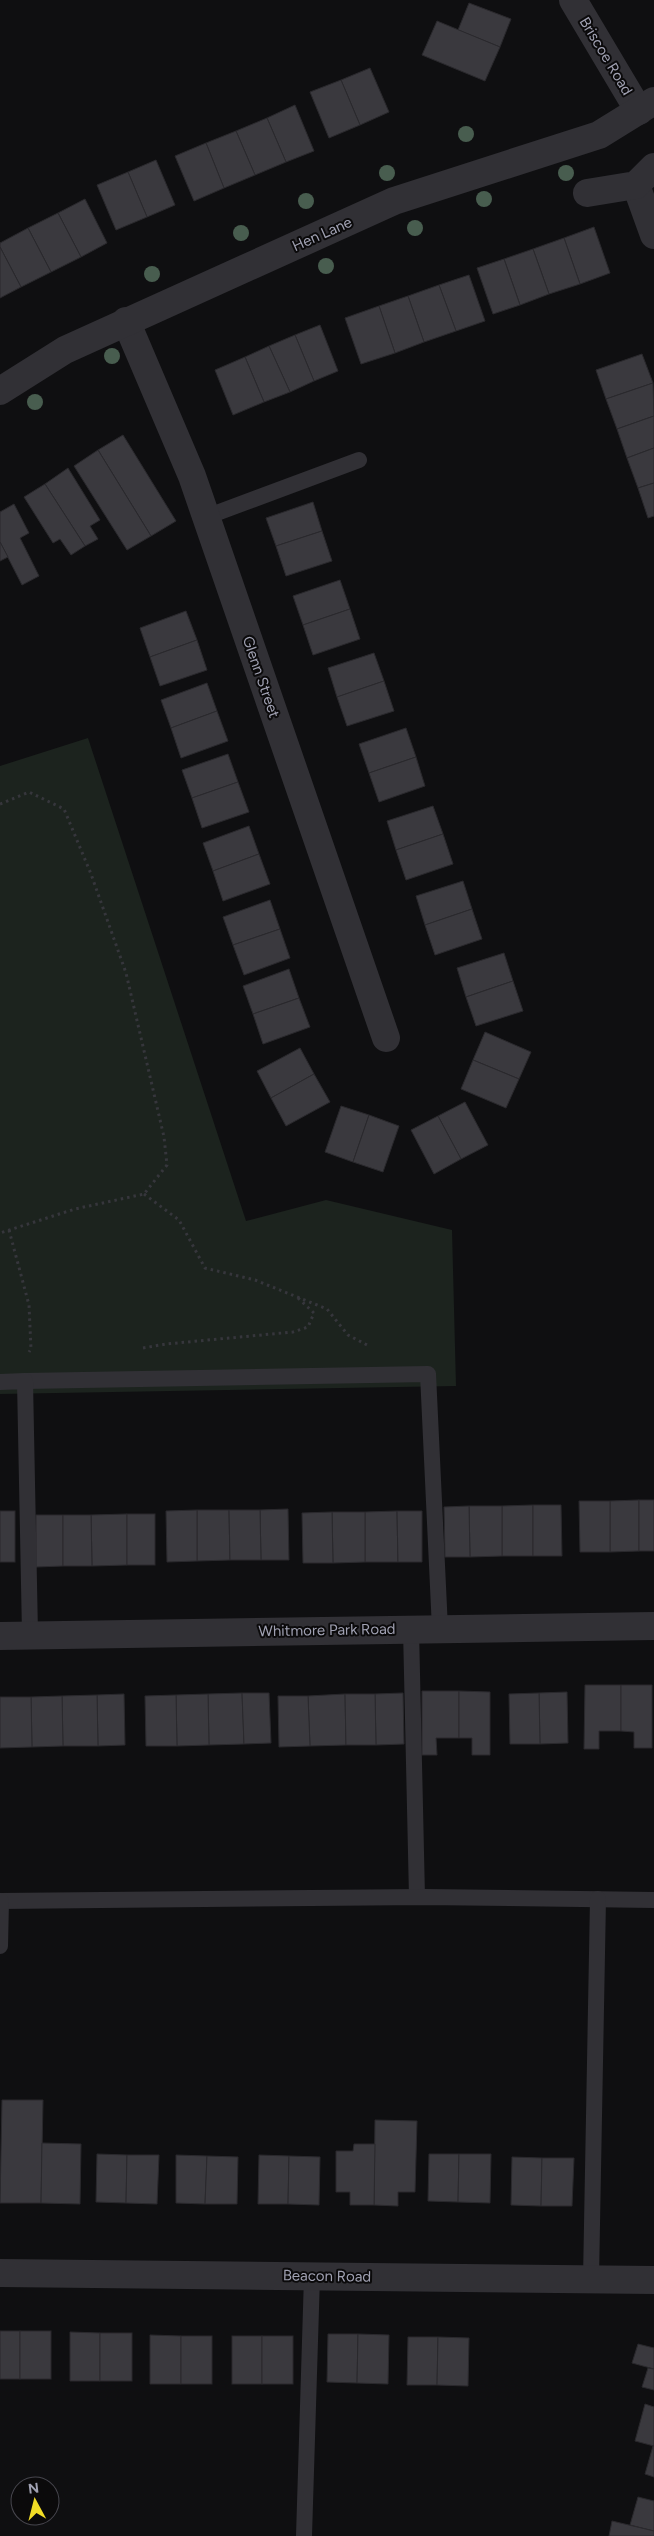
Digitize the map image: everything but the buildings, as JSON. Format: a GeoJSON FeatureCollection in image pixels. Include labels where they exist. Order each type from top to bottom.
{"type":"FeatureCollection","features":[{"type":"Feature","properties":{"kind":"street","name":"Briscoe Road"},"geometry":{"type":"LineString","coordinates":[[573,0],[647,106]]}},
{"type":"Feature","properties":{"kind":"street","name":"Hen Lane"},"geometry":{"type":"LineString","coordinates":[[0,391],[65,350],[394,201],[599,135],[647,106]]}},
{"type":"Feature","properties":{"kind":"street"},"geometry":{"type":"LineString","coordinates":[[586,193],[645,176],[654,236]]}},
{"type":"Feature","properties":{"kind":"street","name":"Glenn Street"},"geometry":{"type":"LineString","coordinates":[[126,321],[180,445],[386,1038]]}},
{"type":"Feature","properties":{"kind":"street","name":"Whitmore Park Road"},"geometry":{"type":"LineString","coordinates":[[0,1636],[30,1634],[654,1626]]}},
{"type":"Feature","properties":{"kind":"street","name":"Beacon Road"},"geometry":{"type":"LineString","coordinates":[[0,2273],[654,2280]]}},
{"type":"Feature","properties":{"kind":"lane"},"geometry":{"type":"LineString","coordinates":[[206,517],[359,460]]}},
{"type":"Feature","properties":{"kind":"lane"},"geometry":{"type":"LineString","coordinates":[[0,1382],[428,1374],[440,1629]]}},
{"type":"Feature","properties":{"kind":"lane"},"geometry":{"type":"LineString","coordinates":[[25,1381],[30,1634]]}},
{"type":"Feature","properties":{"kind":"lane"},"geometry":{"type":"LineString","coordinates":[[411,1629],[417,1897]]}},
{"type":"Feature","properties":{"kind":"lane"},"geometry":{"type":"LineString","coordinates":[[0,1946],[1,1901],[417,1897],[654,1900]]}},
{"type":"Feature","properties":{"kind":"lane"},"geometry":{"type":"LineString","coordinates":[[592,2279],[598,1899]]}},
{"type":"Feature","properties":{"kind":"lane"},"geometry":{"type":"LineString","coordinates":[[304,2536],[312,2276]]}},
{"type":"Feature","properties":{"kind":"path"},"geometry":{"type":"LineString","coordinates":[[0,804],[29,792],[64,810],[91,874],[126,972],[164,1137],[167,1165],[144,1194],[75,1210],[0,1233]]}},
{"type":"Feature","properties":{"kind":"path"},"geometry":{"type":"LineString","coordinates":[[144,1194],[179,1220],[205,1268],[255,1280],[327,1309],[348,1335],[371,1347]]}},
{"type":"Feature","properties":{"kind":"path"},"geometry":{"type":"LineString","coordinates":[[9,1230],[28,1305],[31,1349],[26,1356]]}},
{"type":"Feature","properties":{"kind":"path"},"geometry":{"type":"LineString","coordinates":[[137,1349],[166,1344],[293,1332],[308,1327],[314,1313],[296,1296]]}},
{"type":"Feature","properties":{"kind":"shaded area"},"geometry":{"type":"Polygon","coordinates":[[[88,738],[246,1221],[326,1200],[452,1230],[456,1386],[0,1394],[0,766],[88,738]]]}}]}
